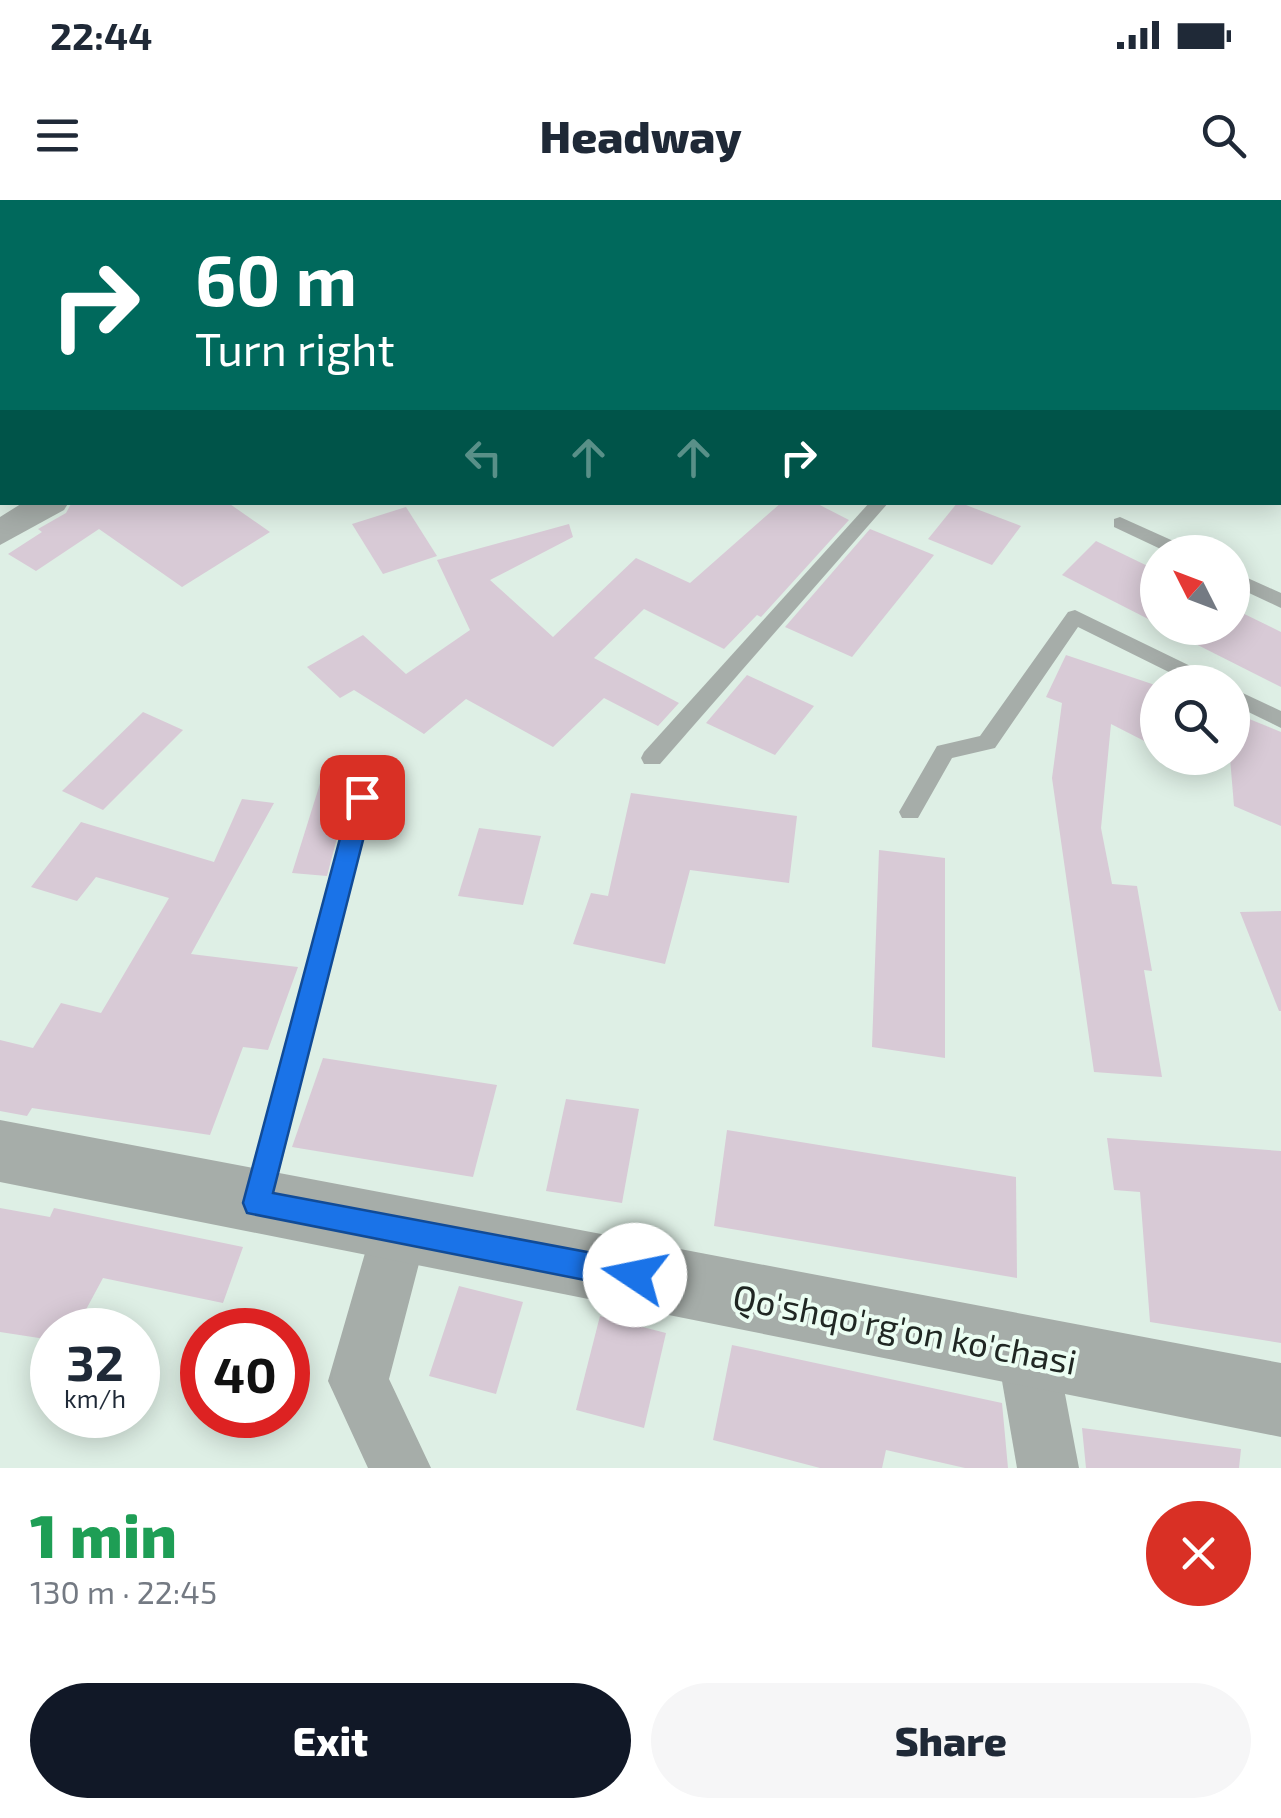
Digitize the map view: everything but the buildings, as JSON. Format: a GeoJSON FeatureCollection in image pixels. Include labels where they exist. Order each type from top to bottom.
{"type":"FeatureCollection","features":[{"type":"Feature","properties":{"kind":"street"},"geometry":{"type":"LineString","coordinates":[[0,533],[47,505]]}},
{"type":"Feature","properties":{"kind":"street","name":"Qo'shqo'rg'on ko'chasi"},"geometry":{"type":"LineString","coordinates":[[0,1150],[1281,1400]]}},
{"type":"Feature","properties":{"kind":"street"},"geometry":{"type":"LineString","coordinates":[[400,1229],[358,1381],[400,1468]]}},
{"type":"Feature","properties":{"kind":"street"},"geometry":{"type":"LineString","coordinates":[[1027,1352],[1048,1468]]}},
{"type":"Feature","properties":{"kind":"lane"},"geometry":{"type":"LineString","coordinates":[[652,758],[877,505]]}},
{"type":"Feature","properties":{"kind":"lane"},"geometry":{"type":"LineString","coordinates":[[1120,523],[1146,535]]}},
{"type":"Feature","properties":{"kind":"lane"},"geometry":{"type":"LineString","coordinates":[[1250,585],[1281,601]]}},
{"type":"Feature","properties":{"kind":"lane"},"geometry":{"type":"LineString","coordinates":[[910,812],[945,752],[987,742],[1075,617],[1172,665]]}},
{"type":"Feature","properties":{"kind":"lane"},"geometry":{"type":"LineString","coordinates":[[1250,705],[1281,720]]}},
{"type":"Feature","properties":{"kind":"lane"},"geometry":{"type":"LineString","coordinates":[[257,1203],[362,797]]}},
{"type":"Feature","properties":{"kind":"route"},"geometry":{"type":"LineString","coordinates":[[362,797],[257,1203],[635,1275]]}}]}
